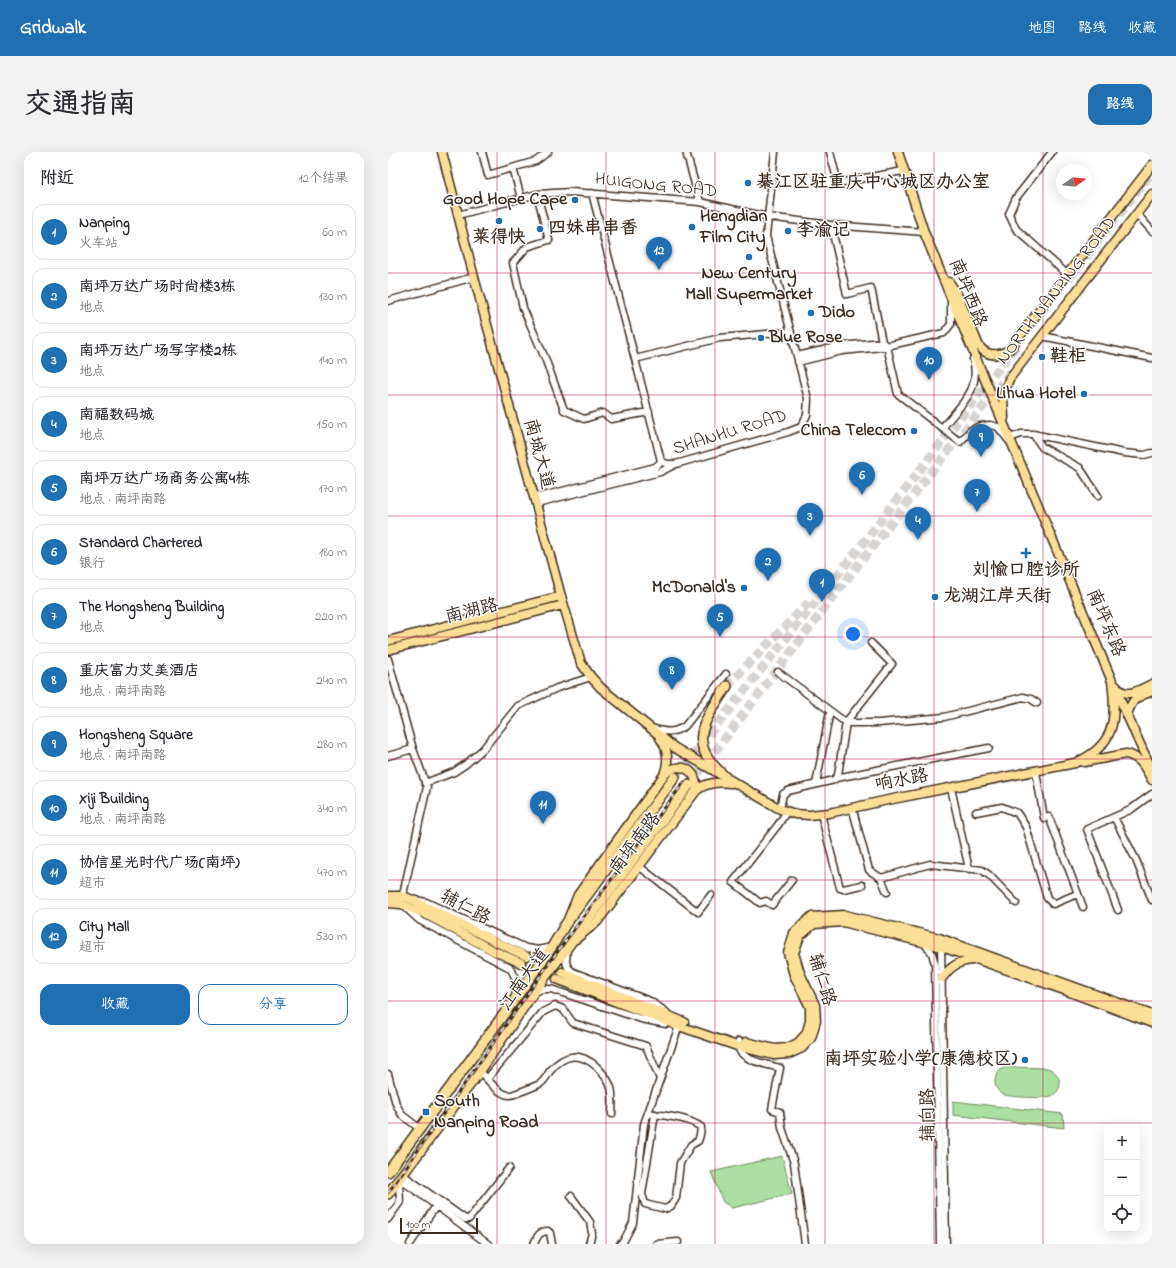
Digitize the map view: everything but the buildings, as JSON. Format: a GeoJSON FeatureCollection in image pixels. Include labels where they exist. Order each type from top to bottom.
{"type":"FeatureCollection","features":[{"type":"Feature","properties":{"kind":"highway"},"geometry":{"type":"LineString","coordinates":[[727,686],[707,716],[702,728],[702,740],[703,750],[709,760],[716,769],[732,782]]}},
{"type":"Feature","properties":{"kind":"highway","name":"江南大道"},"geometry":{"type":"LineString","coordinates":[[388,1172],[552,947],[565,925],[675,777]]}},
{"type":"Feature","properties":{"kind":"highway","name":"江南大道"},"geometry":{"type":"LineString","coordinates":[[388,1194],[480,1071],[534,993],[692,788]]}},
{"type":"Feature","properties":{"kind":"main road","name":"南城大道"},"geometry":{"type":"LineString","coordinates":[[442,152],[532,493],[581,662],[591,677],[601,688],[656,733]]}},
{"type":"Feature","properties":{"kind":"main road","name":"南坪西路"},"geometry":{"type":"LineString","coordinates":[[898,152],[903,172],[924,232],[1011,441]]}},
{"type":"Feature","properties":{"kind":"main road","name":"NORTH NANPING ROAD"},"geometry":{"type":"LineString","coordinates":[[935,257],[956,294],[982,351],[991,355],[1004,353],[1014,345],[1152,165]]}},
{"type":"Feature","properties":{"kind":"main road","name":"NORTH NANPING ROAD"},"geometry":{"type":"LineString","coordinates":[[1011,441],[1002,406],[1005,388],[1009,379],[1152,194]]}},
{"type":"Feature","properties":{"kind":"main road","name":"南坪东路"},"geometry":{"type":"LineString","coordinates":[[1011,441],[1127,715],[1141,761],[1152,780]]}},
{"type":"Feature","properties":{"kind":"main road"},"geometry":{"type":"LineString","coordinates":[[388,641],[561,596]]}},
{"type":"Feature","properties":{"kind":"main road","name":"南湖路"},"geometry":{"type":"LineString","coordinates":[[388,650],[564,605]]}},
{"type":"Feature","properties":{"kind":"main road"},"geometry":{"type":"LineString","coordinates":[[1112,681],[1121,693],[1126,694],[1152,684]]}},
{"type":"Feature","properties":{"kind":"main road","name":"响水路"},"geometry":{"type":"LineString","coordinates":[[656,733],[675,748],[783,810],[809,816],[1036,772],[1086,759],[1100,748],[1110,731],[1115,709],[1112,681]]}},
{"type":"Feature","properties":{"kind":"main road"},"geometry":{"type":"LineString","coordinates":[[1127,715],[1130,703],[1152,691]]}},
{"type":"Feature","properties":{"kind":"main road","name":"南坪南路"},"geometry":{"type":"LineString","coordinates":[[565,925],[578,895],[664,775],[668,757],[663,742],[656,733]]}},
{"type":"Feature","properties":{"kind":"main road"},"geometry":{"type":"LineString","coordinates":[[1075,763],[1126,754],[1140,754]]}},
{"type":"Feature","properties":{"kind":"main road","name":"南坪东路"},"geometry":{"type":"LineString","coordinates":[[1140,754],[1152,769]]}},
{"type":"Feature","properties":{"kind":"main road"},"geometry":{"type":"LineString","coordinates":[[664,775],[670,769],[683,767],[689,770],[696,780],[697,785],[692,788]]}},
{"type":"Feature","properties":{"kind":"main road","name":"南坪南路"},"geometry":{"type":"LineString","coordinates":[[570,946],[597,922],[640,867],[692,788],[710,783],[732,782]]}},
{"type":"Feature","properties":{"kind":"main road","name":"辅仁路"},"geometry":{"type":"LineString","coordinates":[[388,896],[402,900],[424,914],[492,950],[521,963]]}},
{"type":"Feature","properties":{"kind":"main road","name":"辅仁路"},"geometry":{"type":"LineString","coordinates":[[388,903],[402,900],[413,900],[526,956]]}},
{"type":"Feature","properties":{"kind":"main road","name":"辅仁路"},"geometry":{"type":"LineString","coordinates":[[738,1043],[775,1049],[787,1048],[798,1043],[806,1034],[810,1021],[810,1007],[794,975],[788,953],[794,933],[812,917],[844,915],[939,938],[1152,1015]]}},
{"type":"Feature","properties":{"kind":"main road","name":"辅仁路"},"geometry":{"type":"LineString","coordinates":[[560,976],[679,1024],[774,1055],[788,1054],[802,1048],[811,1038],[816,1021],[815,1005],[800,973],[794,953],[800,936],[814,924],[843,922],[942,947],[1152,1023]]}},
{"type":"Feature","properties":{"kind":"main road"},"geometry":{"type":"LineString","coordinates":[[942,978],[952,966],[958,963],[976,960]]}},
{"type":"Feature","properties":{"kind":"street"},"geometry":{"type":"LineString","coordinates":[[482,152],[488,175],[536,161],[548,152]]}},
{"type":"Feature","properties":{"kind":"street"},"geometry":{"type":"LineString","coordinates":[[686,152],[700,202]]}},
{"type":"Feature","properties":{"kind":"street","name":"SHANHU ROAD"},"geometry":{"type":"LineString","coordinates":[[536,507],[541,502],[660,472],[676,464],[801,427],[807,415],[808,399],[766,236],[775,152]]}},
{"type":"Feature","properties":{"kind":"street"},"geometry":{"type":"LineString","coordinates":[[830,152],[838,183],[903,172]]}},
{"type":"Feature","properties":{"kind":"street"},"geometry":{"type":"LineString","coordinates":[[1052,152],[1016,198],[1009,214],[1016,229],[1068,274]]}},
{"type":"Feature","properties":{"kind":"street"},"geometry":{"type":"LineString","coordinates":[[513,168],[521,198]]}},
{"type":"Feature","properties":{"kind":"street","name":"HUIGONG ROAD"},"geometry":{"type":"LineString","coordinates":[[458,215],[537,194],[571,192],[700,202],[768,217],[831,225],[924,232]]}},
{"type":"Feature","properties":{"kind":"street"},"geometry":{"type":"LineString","coordinates":[[537,194],[549,240],[527,248],[513,263],[523,308],[545,358],[564,410],[584,419],[603,412],[611,419],[649,412]]}},
{"type":"Feature","properties":{"kind":"street"},"geometry":{"type":"LineString","coordinates":[[592,194],[661,460],[667,464],[676,464]]}},
{"type":"Feature","properties":{"kind":"street"},"geometry":{"type":"LineString","coordinates":[[1137,214],[1151,226]]}},
{"type":"Feature","properties":{"kind":"street"},"geometry":{"type":"LineString","coordinates":[[831,225],[847,294],[871,288],[884,345],[898,394],[960,442],[971,430],[980,426],[990,425],[998,427],[1011,441],[1021,434],[1033,434],[1124,453],[1144,455],[1152,453]]}},
{"type":"Feature","properties":{"kind":"street"},"geometry":{"type":"LineString","coordinates":[[388,301],[474,277]]}},
{"type":"Feature","properties":{"kind":"street"},"geometry":{"type":"LineString","coordinates":[[798,359],[841,346],[884,345],[944,333],[951,324],[951,296]]}},
{"type":"Feature","properties":{"kind":"street"},"geometry":{"type":"LineString","coordinates":[[635,359],[720,338],[790,332]]}},
{"type":"Feature","properties":{"kind":"street"},"geometry":{"type":"LineString","coordinates":[[1042,336],[1152,358]]}},
{"type":"Feature","properties":{"kind":"street"},"geometry":{"type":"LineString","coordinates":[[942,428],[969,395],[974,383],[976,369],[970,344]]}},
{"type":"Feature","properties":{"kind":"street"},"geometry":{"type":"LineString","coordinates":[[1033,434],[1042,447],[1080,468],[1098,496]]}},
{"type":"Feature","properties":{"kind":"street"},"geometry":{"type":"LineString","coordinates":[[532,493],[539,497],[590,484],[655,467],[661,460]]}},
{"type":"Feature","properties":{"kind":"street"},"geometry":{"type":"LineString","coordinates":[[836,778],[838,775],[846,722],[892,664],[871,643]]}},
{"type":"Feature","properties":{"kind":"street"},"geometry":{"type":"LineString","coordinates":[[388,659],[413,749],[426,786],[402,900],[419,920],[510,968],[516,976],[517,983],[514,999]]}},
{"type":"Feature","properties":{"kind":"street"},"geometry":{"type":"LineString","coordinates":[[778,672],[841,719],[849,723],[879,723],[944,717],[1023,697],[1031,699],[1037,703]]}},
{"type":"Feature","properties":{"kind":"street"},"geometry":{"type":"LineString","coordinates":[[649,727],[666,732],[679,730],[685,726],[726,674]]}},
{"type":"Feature","properties":{"kind":"street"},"geometry":{"type":"LineString","coordinates":[[425,783],[454,772],[466,764],[482,749],[518,706],[557,688],[591,677]]}},
{"type":"Feature","properties":{"kind":"street"},"geometry":{"type":"LineString","coordinates":[[816,784],[830,711]]}},
{"type":"Feature","properties":{"kind":"street"},"geometry":{"type":"LineString","coordinates":[[792,880],[772,906],[766,901],[760,903],[732,882],[778,825],[783,810],[783,794],[788,791],[834,780],[836,778],[989,748]]}},
{"type":"Feature","properties":{"kind":"street"},"geometry":{"type":"LineString","coordinates":[[388,756],[413,749]]}},
{"type":"Feature","properties":{"kind":"street"},"geometry":{"type":"LineString","coordinates":[[1036,772],[1044,818],[1049,817],[1083,907]]}},
{"type":"Feature","properties":{"kind":"street"},"geometry":{"type":"LineString","coordinates":[[951,788],[970,868]]}},
{"type":"Feature","properties":{"kind":"street"},"geometry":{"type":"LineString","coordinates":[[1118,910],[1087,829],[1130,810],[1152,794]]}},
{"type":"Feature","properties":{"kind":"street"},"geometry":{"type":"LineString","coordinates":[[852,807],[869,870],[881,878],[887,892]]}},
{"type":"Feature","properties":{"kind":"street"},"geometry":{"type":"LineString","coordinates":[[976,812],[1002,807],[1017,813],[1026,827],[1047,898],[1053,904],[1077,894]]}},
{"type":"Feature","properties":{"kind":"street"},"geometry":{"type":"LineString","coordinates":[[821,814],[840,888],[843,889],[862,885]]}},
{"type":"Feature","properties":{"kind":"street"},"geometry":{"type":"LineString","coordinates":[[1114,817],[1136,860],[1152,900]]}},
{"type":"Feature","properties":{"kind":"street"},"geometry":{"type":"LineString","coordinates":[[881,878],[930,864],[982,870],[989,875],[1016,903]]}},
{"type":"Feature","properties":{"kind":"street"},"geometry":{"type":"LineString","coordinates":[[640,867],[698,912],[711,896]]}},
{"type":"Feature","properties":{"kind":"street"},"geometry":{"type":"LineString","coordinates":[[413,900],[426,902],[526,948],[539,950],[552,947]]}},
{"type":"Feature","properties":{"kind":"street","name":"辅向路"},"geometry":{"type":"LineString","coordinates":[[939,938],[942,947],[946,1244]]}},
{"type":"Feature","properties":{"kind":"street","name":"辅向路"},"geometry":{"type":"LineString","coordinates":[[924,943],[932,953],[935,964],[940,1244]]}},
{"type":"Feature","properties":{"kind":"street"},"geometry":{"type":"LineString","coordinates":[[570,946],[565,961],[568,969],[650,1001],[679,1024]]}},
{"type":"Feature","properties":{"kind":"street"},"geometry":{"type":"LineString","coordinates":[[534,993],[551,989],[641,1019],[679,1024]]}},
{"type":"Feature","properties":{"kind":"street"},"geometry":{"type":"LineString","coordinates":[[487,1079],[543,1012],[556,1006],[563,1009],[573,1023],[646,1046],[660,1079]]}},
{"type":"Feature","properties":{"kind":"street"},"geometry":{"type":"LineString","coordinates":[[620,1244],[623,1242],[633,1222],[644,1124],[679,1024]]}},
{"type":"Feature","properties":{"kind":"street"},"geometry":{"type":"LineString","coordinates":[[738,1043],[740,1052],[746,1058],[780,1068],[772,1109],[780,1112],[782,1128],[794,1162],[805,1244]]}},
{"type":"Feature","properties":{"kind":"street"},"geometry":{"type":"LineString","coordinates":[[480,1071],[504,1094],[510,1095],[541,1083],[564,1058],[574,1056],[585,1058],[609,1081],[613,1091],[612,1114]]}},
{"type":"Feature","properties":{"kind":"street"},"geometry":{"type":"LineString","coordinates":[[388,1074],[396,1104],[402,1115],[419,1128]]}},
{"type":"Feature","properties":{"kind":"street"},"geometry":{"type":"LineString","coordinates":[[648,1113],[655,1114],[692,1122],[700,1127],[698,1141],[691,1145],[680,1163],[676,1198],[671,1206],[665,1209],[645,1204],[642,1194],[655,1114]]}},
{"type":"Feature","properties":{"kind":"street"},"geometry":{"type":"LineString","coordinates":[[401,1178],[465,1219],[470,1219],[509,1168]]}},
{"type":"Feature","properties":{"kind":"street"},"geometry":{"type":"LineString","coordinates":[[401,1178],[488,1244]]}},
{"type":"Feature","properties":{"kind":"street"},"geometry":{"type":"LineString","coordinates":[[388,1219],[400,1202],[401,1178]]}},
{"type":"Feature","properties":{"kind":"street"},"geometry":{"type":"LineString","coordinates":[[572,1196],[590,1222],[592,1233],[589,1244]]}},
{"type":"Feature","properties":{"kind":"street"},"geometry":{"type":"LineString","coordinates":[[410,1244],[436,1206]]}},
{"type":"Feature","properties":{"kind":"street"},"geometry":{"type":"LineString","coordinates":[[534,1244],[541,1232],[548,1231],[550,1232],[552,1244]]}},
{"type":"Feature","properties":{"kind":"street"},"geometry":{"type":"LineString","coordinates":[[656,1244],[678,1242]]}},
{"type":"Feature","properties":{"kind":"green space"},"geometry":{"type":"Polygon","coordinates":[[[1006,1067],[1048,1068],[1058,1077],[1060,1086],[1055,1093],[1047,1097],[1018,1097],[1001,1094],[996,1086],[995,1078],[999,1071],[1006,1067]]]}},
{"type":"Feature","properties":{"kind":"green space"},"geometry":{"type":"Polygon","coordinates":[[[953,1101],[1063,1114],[1064,1128],[953,1115],[953,1101]]]}},
{"type":"Feature","properties":{"kind":"green space"},"geometry":{"type":"Polygon","coordinates":[[[782,1156],[792,1194],[732,1208],[723,1202],[711,1172],[782,1156]]]}},
{"type":"Feature","properties":{"kind":"tunnel"},"geometry":{"type":"LineString","coordinates":[[1069,279],[1152,172]]}},
{"type":"Feature","properties":{"kind":"tunnel"},"geometry":{"type":"LineString","coordinates":[[675,777],[864,542],[1018,344]]}},
{"type":"Feature","properties":{"kind":"tunnel"},"geometry":{"type":"LineString","coordinates":[[690,784],[854,570],[1012,370]]}},
{"type":"Feature","properties":{"kind":"tunnel"},"geometry":{"type":"LineString","coordinates":[[727,686],[809,602]]}},
{"type":"Feature","properties":{"kind":"tunnel"},"geometry":{"type":"LineString","coordinates":[[526,956],[562,972]]}},
{"type":"Feature","properties":{"kind":"tunnel"},"geometry":{"type":"LineString","coordinates":[[521,963],[557,979]]}},
{"type":"Feature","properties":{"kind":"railway"},"geometry":{"type":"LineString","coordinates":[[388,1193],[552,959],[684,782]]}},
{"type":"Feature","properties":{"kind":"place","name":"綦江区驻重庆中心城区办公室"},"geometry":{"type":"Point","coordinates":[748,183]}},
{"type":"Feature","properties":{"kind":"place","name":"Good Hope Cape"},"geometry":{"type":"Point","coordinates":[575,200]}},
{"type":"Feature","properties":{"kind":"place","name":"莱得快"},"geometry":{"type":"Point","coordinates":[499,221]}},
{"type":"Feature","properties":{"kind":"place","name":"Hengdian Film City"},"geometry":{"type":"Point","coordinates":[692,227]}},
{"type":"Feature","properties":{"kind":"place","name":"四妹串串香"},"geometry":{"type":"Point","coordinates":[540,229]}},
{"type":"Feature","properties":{"kind":"place","name":"李渝记"},"geometry":{"type":"Point","coordinates":[788,231]}},
{"type":"Feature","properties":{"kind":"place","name":"New Century Mall Supermarket"},"geometry":{"type":"Point","coordinates":[749,257]}},
{"type":"Feature","properties":{"kind":"place","name":"City Mall"},"geometry":{"type":"Point","coordinates":[659,270]}},
{"type":"Feature","properties":{"kind":"place","name":"Dido"},"geometry":{"type":"Point","coordinates":[811,313]}},
{"type":"Feature","properties":{"kind":"place","name":"Blue Rose"},"geometry":{"type":"Point","coordinates":[761,338]}},
{"type":"Feature","properties":{"kind":"place","name":"鞋柜"},"geometry":{"type":"Point","coordinates":[1042,357]}},
{"type":"Feature","properties":{"kind":"place","name":"Xiji Building"},"geometry":{"type":"Point","coordinates":[929,380]}},
{"type":"Feature","properties":{"kind":"place","name":"Lihua Hotel"},"geometry":{"type":"Point","coordinates":[1084,394]}},
{"type":"Feature","properties":{"kind":"place","name":"China Telecom"},"geometry":{"type":"Point","coordinates":[914,431]}},
{"type":"Feature","properties":{"kind":"place","name":"Hongsheng Square"},"geometry":{"type":"Point","coordinates":[981,457]}},
{"type":"Feature","properties":{"kind":"place","name":"Standard Chartered"},"geometry":{"type":"Point","coordinates":[862,495]}},
{"type":"Feature","properties":{"kind":"place","name":"The Hongsheng Building"},"geometry":{"type":"Point","coordinates":[977,512]}},
{"type":"Feature","properties":{"kind":"place","name":"南坪万达广场写字楼2栋"},"geometry":{"type":"Point","coordinates":[810,536]}},
{"type":"Feature","properties":{"kind":"place","name":"南福数码城"},"geometry":{"type":"Point","coordinates":[918,540]}},
{"type":"Feature","properties":{"kind":"place","name":"刘愉口腔诊所"},"geometry":{"type":"Point","coordinates":[1026,553]}},
{"type":"Feature","properties":{"kind":"place","name":"南坪万达广场时尚楼3栋"},"geometry":{"type":"Point","coordinates":[768,581]}},
{"type":"Feature","properties":{"kind":"place","name":"McDonald's"},"geometry":{"type":"Point","coordinates":[744,588]}},
{"type":"Feature","properties":{"kind":"place","name":"龙湖江岸天街"},"geometry":{"type":"Point","coordinates":[935,597]}},
{"type":"Feature","properties":{"kind":"place","name":"Nanping"},"geometry":{"type":"Point","coordinates":[822,602]}},
{"type":"Feature","properties":{"kind":"place","name":"南坪万达广场商务公寓4栋"},"geometry":{"type":"Point","coordinates":[720,637]}},
{"type":"Feature","properties":{"kind":"place","name":"重庆富力艾美酒店"},"geometry":{"type":"Point","coordinates":[672,690]}},
{"type":"Feature","properties":{"kind":"place","name":"协信星光时代广场(南坪)"},"geometry":{"type":"Point","coordinates":[543,824]}},
{"type":"Feature","properties":{"kind":"place","name":"南坪实验小学(康德校区)"},"geometry":{"type":"Point","coordinates":[1025,1060]}},
{"type":"Feature","properties":{"kind":"place","name":"South Nanping Road"},"geometry":{"type":"Point","coordinates":[426,1112]}}]}
